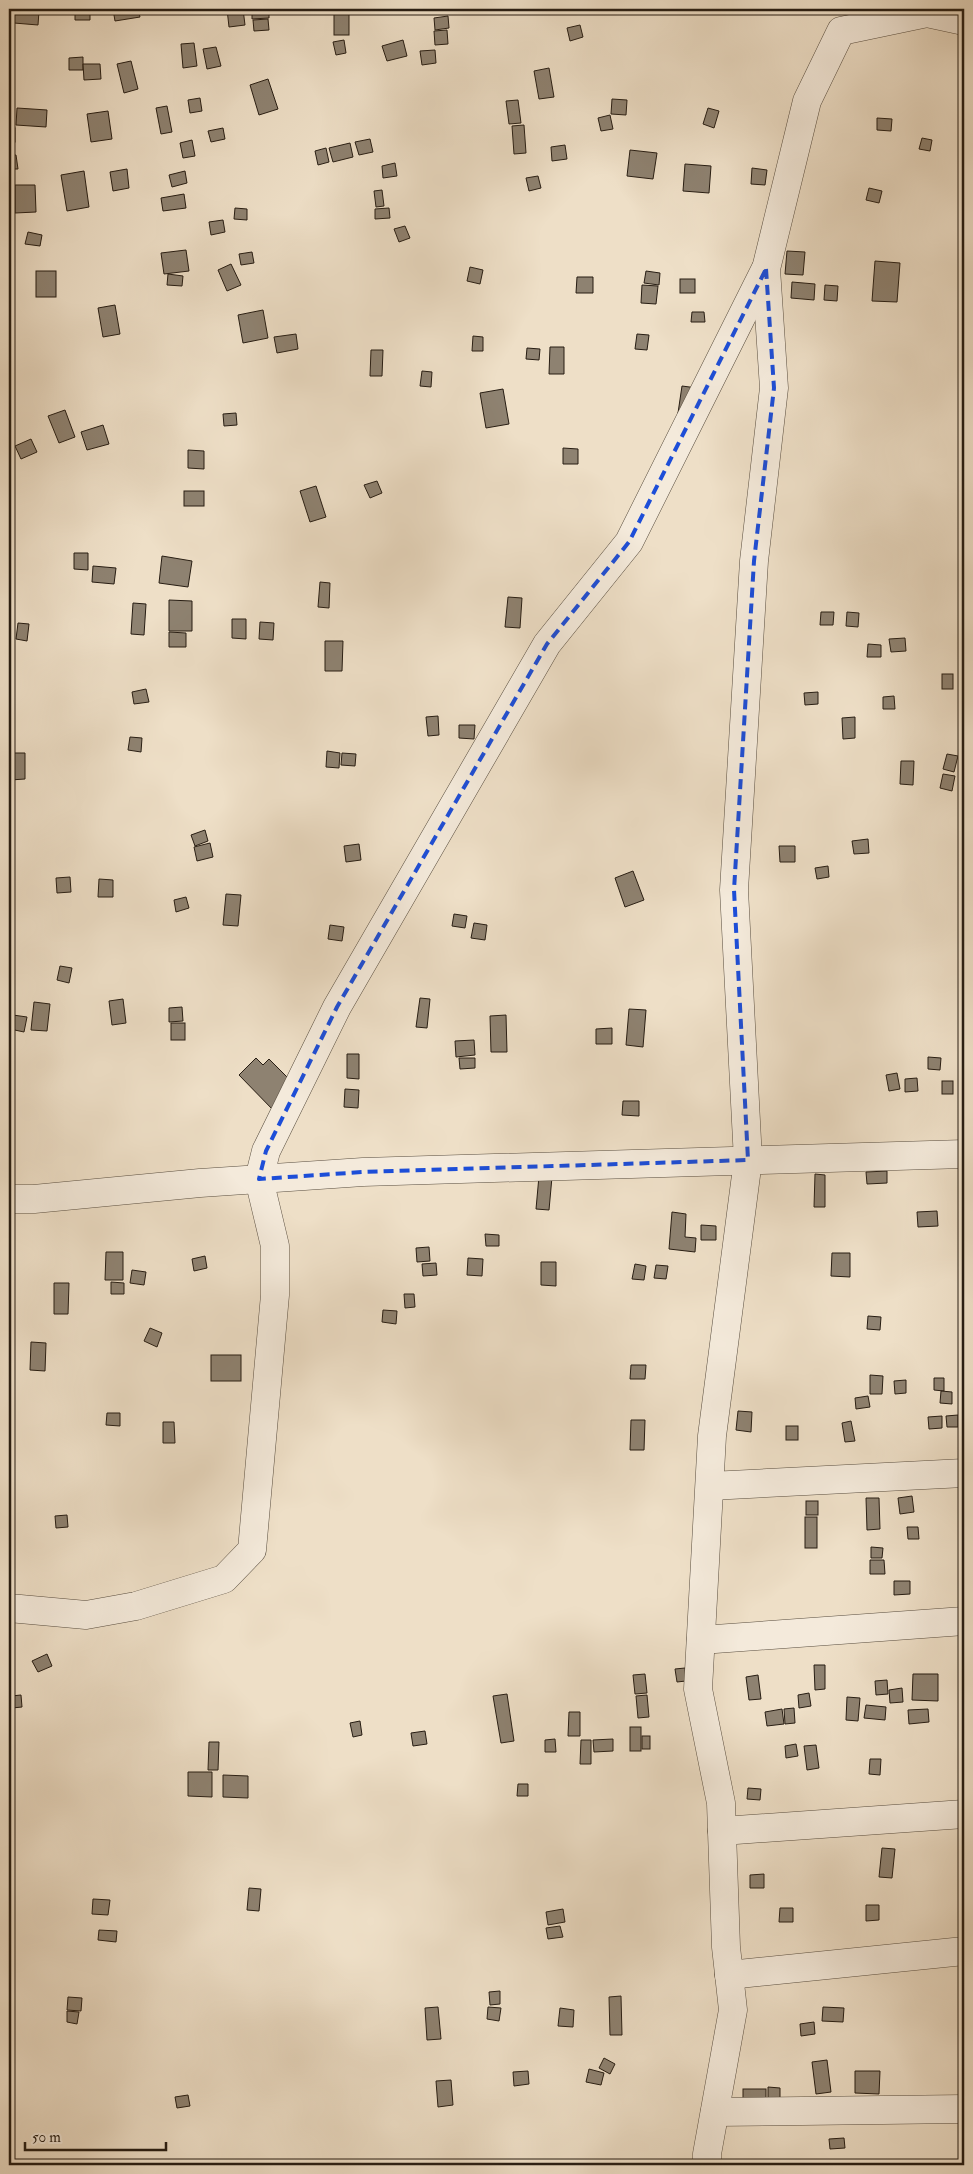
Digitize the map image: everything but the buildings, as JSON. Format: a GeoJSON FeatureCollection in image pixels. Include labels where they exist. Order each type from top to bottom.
{"type":"FeatureCollection","features":[{"type":"Feature","properties":{"kind":"street"},"geometry":{"type":"LineString","coordinates":[[9,1608],[86,1615],[136,1606],[224,1579],[252,1550],[275,1295],[275,1246],[259,1179],[266,1150],[337,1007],[548,644],[629,542],[766,268],[806,100],[848,20],[926,12],[964,21]]}},
{"type":"Feature","properties":{"kind":"street"},"geometry":{"type":"LineString","coordinates":[[707,2165],[733,2010],[726,1947],[721,1803],[698,1689],[712,1436],[748,1160],[734,890],[754,561],[774,388],[766,268]]}},
{"type":"Feature","properties":{"kind":"street"},"geometry":{"type":"LineString","coordinates":[[9,1199],[34,1199],[259,1179],[363,1172],[964,1154]]}},
{"type":"Feature","properties":{"kind":"street"},"geometry":{"type":"LineString","coordinates":[[710,1486],[964,1473]]}},
{"type":"Feature","properties":{"kind":"street"},"geometry":{"type":"LineString","coordinates":[[701,1640],[964,1621]]}},
{"type":"Feature","properties":{"kind":"street"},"geometry":{"type":"LineString","coordinates":[[722,1830],[964,1814]]}},
{"type":"Feature","properties":{"kind":"street"},"geometry":{"type":"LineString","coordinates":[[729,1975],[964,1951]]}},
{"type":"Feature","properties":{"kind":"street"},"geometry":{"type":"LineString","coordinates":[[715,2112],[964,2109]]}},
{"type":"Feature","properties":{"kind":"highlighted area"},"geometry":{"type":"Polygon","coordinates":[[[766,269],[774,388],[754,561],[734,890],[748,1160],[363,1172],[259,1179],[266,1151],[337,1007],[547,644],[629,542],[766,269]]]}}]}
